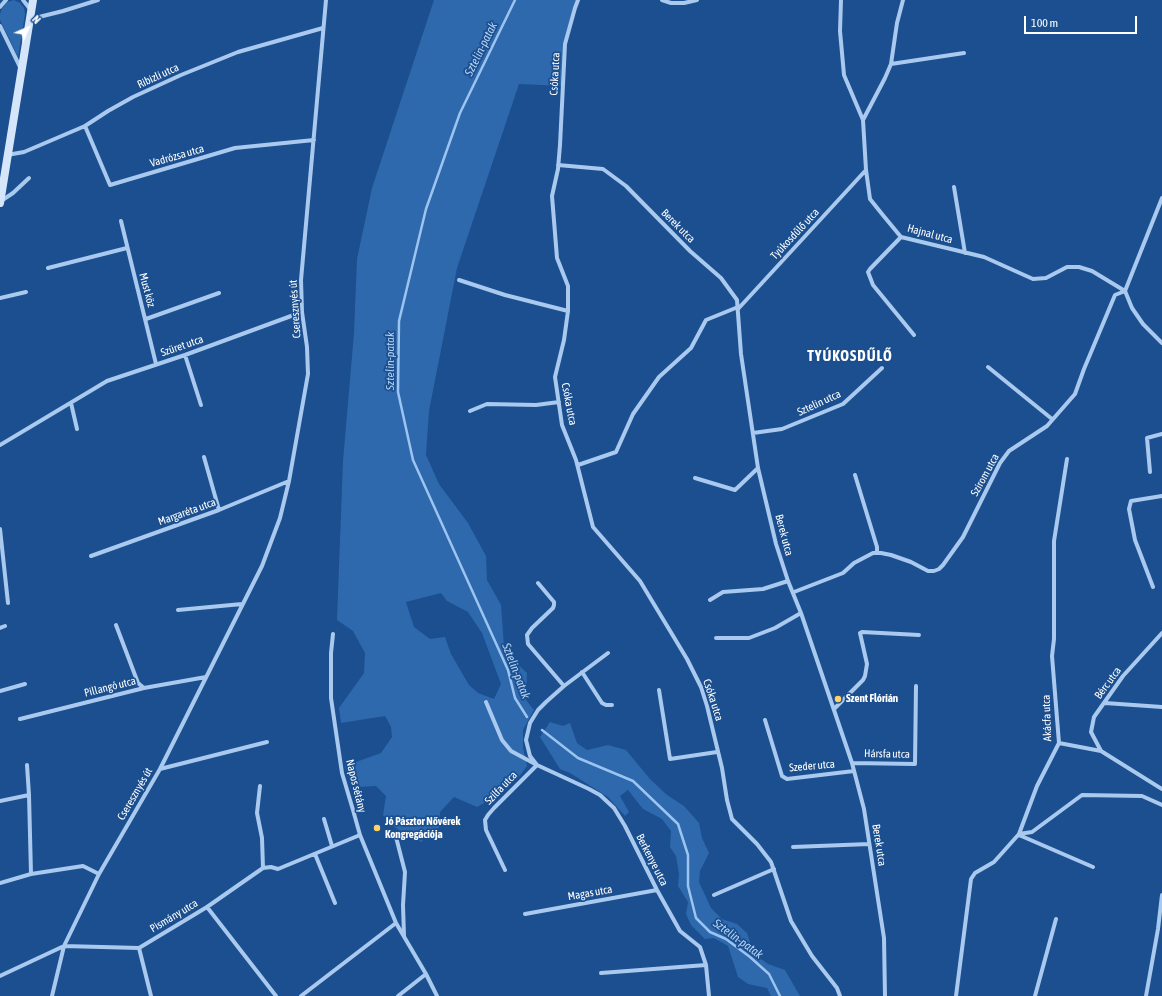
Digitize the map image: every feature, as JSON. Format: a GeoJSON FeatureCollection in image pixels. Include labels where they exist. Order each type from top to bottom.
{"type":"FeatureCollection","features":[{"type":"Feature","properties":{"kind":"street"},"geometry":{"type":"LineString","coordinates":[[0,7],[6,0]]}},
{"type":"Feature","properties":{"kind":"street"},"geometry":{"type":"LineString","coordinates":[[23,0],[31,15]]}},
{"type":"Feature","properties":{"kind":"street"},"geometry":{"type":"LineString","coordinates":[[0,202],[33,0]]}},
{"type":"Feature","properties":{"kind":"street"},"geometry":{"type":"LineString","coordinates":[[31,15],[63,11],[98,0]]}},
{"type":"Feature","properties":{"kind":"street","name":"Cseresznyés út"},"geometry":{"type":"LineString","coordinates":[[52,996],[64,946],[99,874],[160,769],[262,566],[280,518],[289,481],[308,374],[307,347],[302,312],[301,280],[323,28],[326,2],[330,0]]}},
{"type":"Feature","properties":{"kind":"street","name":"Csóka utca"},"geometry":{"type":"LineString","coordinates":[[578,0],[565,44],[560,145],[552,196],[557,258],[568,286],[568,311],[564,340],[555,377],[562,425],[578,465],[594,527],[640,581],[687,659],[701,687],[722,768],[727,800],[732,819],[757,844],[771,862],[791,921],[812,956],[837,988],[840,996]]}},
{"type":"Feature","properties":{"kind":"street"},"geometry":{"type":"LineString","coordinates":[[662,0],[671,3],[684,4],[697,0]]}},
{"type":"Feature","properties":{"kind":"street"},"geometry":{"type":"LineString","coordinates":[[841,0],[840,31],[844,75],[863,120]]}},
{"type":"Feature","properties":{"kind":"street"},"geometry":{"type":"LineString","coordinates":[[863,120],[891,64],[897,22],[903,0]]}},
{"type":"Feature","properties":{"kind":"street"},"geometry":{"type":"LineString","coordinates":[[0,26],[1,33],[22,70]]}},
{"type":"Feature","properties":{"kind":"street","name":"Ribizli utca"},"geometry":{"type":"LineString","coordinates":[[7,154],[24,152],[86,126],[108,111],[133,97],[188,72],[238,52],[323,28]]}},
{"type":"Feature","properties":{"kind":"street"},"geometry":{"type":"LineString","coordinates":[[891,64],[964,53]]}},
{"type":"Feature","properties":{"kind":"street","name":"Hajnal utca"},"geometry":{"type":"LineString","coordinates":[[863,120],[866,170],[870,199],[902,237],[997,262],[1033,279],[1046,278],[1067,267],[1079,267],[1092,271],[1125,290]]}},
{"type":"Feature","properties":{"kind":"street","name":"Vadrózsa utca"},"geometry":{"type":"LineString","coordinates":[[86,126],[110,185],[235,148],[314,140]]}},
{"type":"Feature","properties":{"kind":"street","name":"Berek utca"},"geometry":{"type":"LineString","coordinates":[[558,165],[603,169],[626,186],[690,251],[721,278],[737,300],[741,354],[758,468],[776,544],[788,581],[794,592],[852,763],[864,809],[884,938],[885,996]]}},
{"type":"Feature","properties":{"kind":"street","name":"Tyúkosdűlő utca"},"geometry":{"type":"LineString","coordinates":[[578,465],[616,452],[633,414],[659,377],[691,348],[706,320],[738,308],[866,170]]}},
{"type":"Feature","properties":{"kind":"street"},"geometry":{"type":"LineString","coordinates":[[0,202],[13,193],[29,178]]}},
{"type":"Feature","properties":{"kind":"street"},"geometry":{"type":"LineString","coordinates":[[954,187],[965,253]]}},
{"type":"Feature","properties":{"kind":"street","name":"Szirom utca"},"geometry":{"type":"LineString","coordinates":[[877,552],[892,555],[912,562],[928,571],[938,569],[963,537],[1000,463],[1009,451],[1047,426],[1075,394],[1115,295],[1125,290],[1162,198]]}},
{"type":"Feature","properties":{"kind":"street","name":"Must köz"},"geometry":{"type":"LineString","coordinates":[[120,221],[146,319],[156,364]]}},
{"type":"Feature","properties":{"kind":"street"},"geometry":{"type":"LineString","coordinates":[[902,237],[870,268],[868,272],[873,285],[914,335]]}},
{"type":"Feature","properties":{"kind":"street"},"geometry":{"type":"LineString","coordinates":[[48,268],[127,248]]}},
{"type":"Feature","properties":{"kind":"street"},"geometry":{"type":"LineString","coordinates":[[459,280],[505,295],[568,311]]}},
{"type":"Feature","properties":{"kind":"street"},"geometry":{"type":"LineString","coordinates":[[1125,290],[1132,308],[1143,324],[1162,343]]}},
{"type":"Feature","properties":{"kind":"street"},"geometry":{"type":"LineString","coordinates":[[0,298],[26,292]]}},
{"type":"Feature","properties":{"kind":"street"},"geometry":{"type":"LineString","coordinates":[[146,319],[219,293]]}},
{"type":"Feature","properties":{"kind":"street","name":"Szüret utca"},"geometry":{"type":"LineString","coordinates":[[0,445],[107,381],[302,312]]}},
{"type":"Feature","properties":{"kind":"street"},"geometry":{"type":"LineString","coordinates":[[184,355],[201,405]]}},
{"type":"Feature","properties":{"kind":"street"},"geometry":{"type":"LineString","coordinates":[[988,367],[1052,419]]}},
{"type":"Feature","properties":{"kind":"street","name":"Sztelin utca"},"geometry":{"type":"LineString","coordinates":[[753,433],[782,429],[843,404],[882,368]]}},
{"type":"Feature","properties":{"kind":"street"},"geometry":{"type":"LineString","coordinates":[[470,411],[487,404],[536,405],[559,402]]}},
{"type":"Feature","properties":{"kind":"street"},"geometry":{"type":"LineString","coordinates":[[71,403],[77,429]]}},
{"type":"Feature","properties":{"kind":"street"},"geometry":{"type":"LineString","coordinates":[[1150,472],[1147,438],[1162,434]]}},
{"type":"Feature","properties":{"kind":"street"},"geometry":{"type":"LineString","coordinates":[[204,457],[219,510]]}},
{"type":"Feature","properties":{"kind":"street","name":"Akácfa utca"},"geometry":{"type":"LineString","coordinates":[[956,996],[971,879],[975,873],[994,862],[1019,834],[1038,786],[1058,743],[1052,656],[1054,639],[1054,541],[1066,459]]}},
{"type":"Feature","properties":{"kind":"street"},"geometry":{"type":"LineString","coordinates":[[695,478],[735,490],[758,468]]}},
{"type":"Feature","properties":{"kind":"street"},"geometry":{"type":"LineString","coordinates":[[794,592],[843,573],[864,557],[877,552],[877,547],[855,475]]}},
{"type":"Feature","properties":{"kind":"street","name":"Margaréta utca"},"geometry":{"type":"LineString","coordinates":[[91,556],[219,510],[289,481]]}},
{"type":"Feature","properties":{"kind":"street"},"geometry":{"type":"LineString","coordinates":[[1153,587],[1135,540],[1130,521],[1129,509],[1131,501],[1162,496]]}},
{"type":"Feature","properties":{"kind":"street"},"geometry":{"type":"LineString","coordinates":[[0,529],[8,603]]}},
{"type":"Feature","properties":{"kind":"street"},"geometry":{"type":"LineString","coordinates":[[710,600],[723,592],[763,589],[788,581]]}},
{"type":"Feature","properties":{"kind":"street"},"geometry":{"type":"LineString","coordinates":[[538,583],[554,602],[554,605],[553,608],[532,628],[527,635],[528,644],[564,686]]}},
{"type":"Feature","properties":{"kind":"street"},"geometry":{"type":"LineString","coordinates":[[178,610],[242,604]]}},
{"type":"Feature","properties":{"kind":"street"},"geometry":{"type":"LineString","coordinates":[[716,638],[749,638],[775,628],[801,613]]}},
{"type":"Feature","properties":{"kind":"street"},"geometry":{"type":"LineString","coordinates":[[116,625],[138,683],[144,688]]}},
{"type":"Feature","properties":{"kind":"street"},"geometry":{"type":"LineString","coordinates":[[834,709],[863,680],[865,676],[867,664],[860,633],[919,635]]}},
{"type":"Feature","properties":{"kind":"street","name":"Napos sétány"},"geometry":{"type":"LineString","coordinates":[[333,634],[331,653],[331,698],[342,773],[360,835],[396,923],[437,996]]}},
{"type":"Feature","properties":{"kind":"street","name":"Bérc utca"},"geometry":{"type":"LineString","coordinates":[[1101,751],[1091,732],[1094,717],[1123,676],[1162,634]]}},
{"type":"Feature","properties":{"kind":"street"},"geometry":{"type":"LineString","coordinates":[[537,765],[530,756],[526,740],[530,723],[538,710],[564,686],[608,653]]}},
{"type":"Feature","properties":{"kind":"street"},"geometry":{"type":"LineString","coordinates":[[582,672],[602,703],[606,706],[612,706]]}},
{"type":"Feature","properties":{"kind":"street","name":"Pillangó utca"},"geometry":{"type":"LineString","coordinates":[[20,719],[144,688],[206,677]]}},
{"type":"Feature","properties":{"kind":"street"},"geometry":{"type":"LineString","coordinates":[[0,691],[25,684]]}},
{"type":"Feature","properties":{"kind":"street","name":"Hársfa utca"},"geometry":{"type":"LineString","coordinates":[[852,763],[915,764],[916,686]]}},
{"type":"Feature","properties":{"kind":"street"},"geometry":{"type":"LineString","coordinates":[[659,690],[670,759],[718,752]]}},
{"type":"Feature","properties":{"kind":"street","name":"Berkenye utca"},"geometry":{"type":"LineString","coordinates":[[486,702],[502,740],[511,751],[589,789],[614,808],[680,931],[700,947],[706,964],[709,996]]}},
{"type":"Feature","properties":{"kind":"street"},"geometry":{"type":"LineString","coordinates":[[1105,703],[1162,707]]}},
{"type":"Feature","properties":{"kind":"street","name":"Szeder utca"},"geometry":{"type":"LineString","coordinates":[[765,720],[782,776],[787,779],[854,771]]}},
{"type":"Feature","properties":{"kind":"street"},"geometry":{"type":"LineString","coordinates":[[160,769],[266,742]]}},
{"type":"Feature","properties":{"kind":"street"},"geometry":{"type":"LineString","coordinates":[[1058,743],[1101,751],[1162,789]]}},
{"type":"Feature","properties":{"kind":"street"},"geometry":{"type":"LineString","coordinates":[[27,765],[30,874]]}},
{"type":"Feature","properties":{"kind":"street","name":"Szilfa utca"},"geometry":{"type":"LineString","coordinates":[[505,870],[486,830],[485,820],[494,808],[537,765]]}},
{"type":"Feature","properties":{"kind":"street"},"geometry":{"type":"LineString","coordinates":[[260,786],[257,813],[262,838],[263,868]]}},
{"type":"Feature","properties":{"kind":"street"},"geometry":{"type":"LineString","coordinates":[[0,801],[29,795]]}},
{"type":"Feature","properties":{"kind":"street"},"geometry":{"type":"LineString","coordinates":[[1019,834],[1032,832],[1082,795],[1142,796],[1162,806]]}},
{"type":"Feature","properties":{"kind":"street"},"geometry":{"type":"LineString","coordinates":[[324,819],[332,846]]}},
{"type":"Feature","properties":{"kind":"street"},"geometry":{"type":"LineString","coordinates":[[1019,834],[1093,867]]}},
{"type":"Feature","properties":{"kind":"street"},"geometry":{"type":"LineString","coordinates":[[206,907],[263,868],[271,867],[278,869],[360,835]]}},
{"type":"Feature","properties":{"kind":"street"},"geometry":{"type":"LineString","coordinates":[[396,837],[405,872],[403,905],[404,937]]}},
{"type":"Feature","properties":{"kind":"street"},"geometry":{"type":"LineString","coordinates":[[793,847],[869,844]]}},
{"type":"Feature","properties":{"kind":"street"},"geometry":{"type":"LineString","coordinates":[[315,854],[335,903]]}},
{"type":"Feature","properties":{"kind":"street"},"geometry":{"type":"LineString","coordinates":[[0,883],[30,874],[82,866],[99,874]]}},
{"type":"Feature","properties":{"kind":"street"},"geometry":{"type":"LineString","coordinates":[[714,895],[774,869]]}},
{"type":"Feature","properties":{"kind":"street","name":"Magas utca"},"geometry":{"type":"LineString","coordinates":[[525,914],[658,890]]}},
{"type":"Feature","properties":{"kind":"street"},"geometry":{"type":"LineString","coordinates":[[1146,996],[1158,928],[1162,895]]}},
{"type":"Feature","properties":{"kind":"street","name":"Pismány utca"},"geometry":{"type":"LineString","coordinates":[[139,948],[206,907],[276,996]]}},
{"type":"Feature","properties":{"kind":"street"},"geometry":{"type":"LineString","coordinates":[[1035,996],[1056,919]]}},
{"type":"Feature","properties":{"kind":"street"},"geometry":{"type":"LineString","coordinates":[[301,996],[396,923]]}},
{"type":"Feature","properties":{"kind":"street"},"geometry":{"type":"LineString","coordinates":[[0,976],[64,946],[139,948],[151,996]]}},
{"type":"Feature","properties":{"kind":"street"},"geometry":{"type":"LineString","coordinates":[[601,973],[706,964]]}},
{"type":"Feature","properties":{"kind":"street"},"geometry":{"type":"LineString","coordinates":[[398,996],[426,974]]}},
{"type":"Feature","properties":{"kind":"shaded area"},"geometry":{"type":"Polygon","coordinates":[[[14,0],[20,3],[24,8],[25,14],[18,57],[0,20],[2,9],[7,2],[14,0]]]}},
{"type":"Feature","properties":{"kind":"shaded area"},"geometry":{"type":"Polygon","coordinates":[[[434,0],[578,0],[565,44],[564,86],[519,84],[457,268],[429,411],[426,455],[439,484],[468,523],[486,556],[487,580],[501,605],[504,647],[511,658],[527,673],[526,700],[534,710],[523,730],[523,748],[527,766],[519,777],[493,798],[477,807],[454,797],[440,812],[439,828],[425,833],[422,842],[404,834],[392,825],[383,815],[386,796],[376,786],[358,787],[351,784],[345,766],[381,753],[392,737],[391,727],[385,716],[341,723],[339,708],[364,673],[365,653],[353,631],[337,620],[343,461],[354,333],[357,259],[372,188],[434,0]],[[441,593],[406,602],[414,627],[430,639],[445,637],[451,654],[469,685],[478,693],[494,699],[501,684],[482,633],[468,612],[447,601],[441,593]]]}},
{"type":"Feature","properties":{"kind":"shaded area"},"geometry":{"type":"Polygon","coordinates":[[[550,722],[563,726],[570,723],[577,743],[587,750],[608,745],[626,750],[650,779],[667,795],[684,806],[699,823],[702,838],[709,853],[700,871],[699,882],[711,908],[722,919],[737,924],[747,933],[754,954],[768,964],[785,970],[800,996],[771,996],[767,988],[748,984],[738,977],[728,946],[714,938],[705,939],[691,925],[686,914],[688,902],[678,886],[679,874],[676,856],[670,847],[671,831],[662,819],[643,809],[628,790],[620,796],[629,812],[625,816],[608,797],[570,773],[560,769],[540,737],[550,722]]]}},
{"type":"Feature","properties":{"kind":"waterway","name":"Sztelin-patak"},"geometry":{"type":"LineString","coordinates":[[515,0],[460,113],[426,209],[399,321],[398,392],[413,460],[508,670],[515,698],[527,717]]}},
{"type":"Feature","properties":{"kind":"waterway","name":"Sztelin-patak"},"geometry":{"type":"LineString","coordinates":[[542,730],[578,758],[633,781],[678,824],[688,855],[688,886],[696,918],[710,932],[726,939],[769,974],[780,996]]}},
{"type":"Feature","properties":{"kind":"place","name":"Szent Flórián"},"geometry":{"type":"Point","coordinates":[838,699]}},
{"type":"Feature","properties":{"kind":"place","name":"Jó Pásztor Nővérek Kongregációja"},"geometry":{"type":"Point","coordinates":[377,828]}},
{"type":"Feature","properties":{"kind":"district","name":"TYÚKOSDŰLŐ"},"geometry":{"type":"Point","coordinates":[850,356]}}]}
